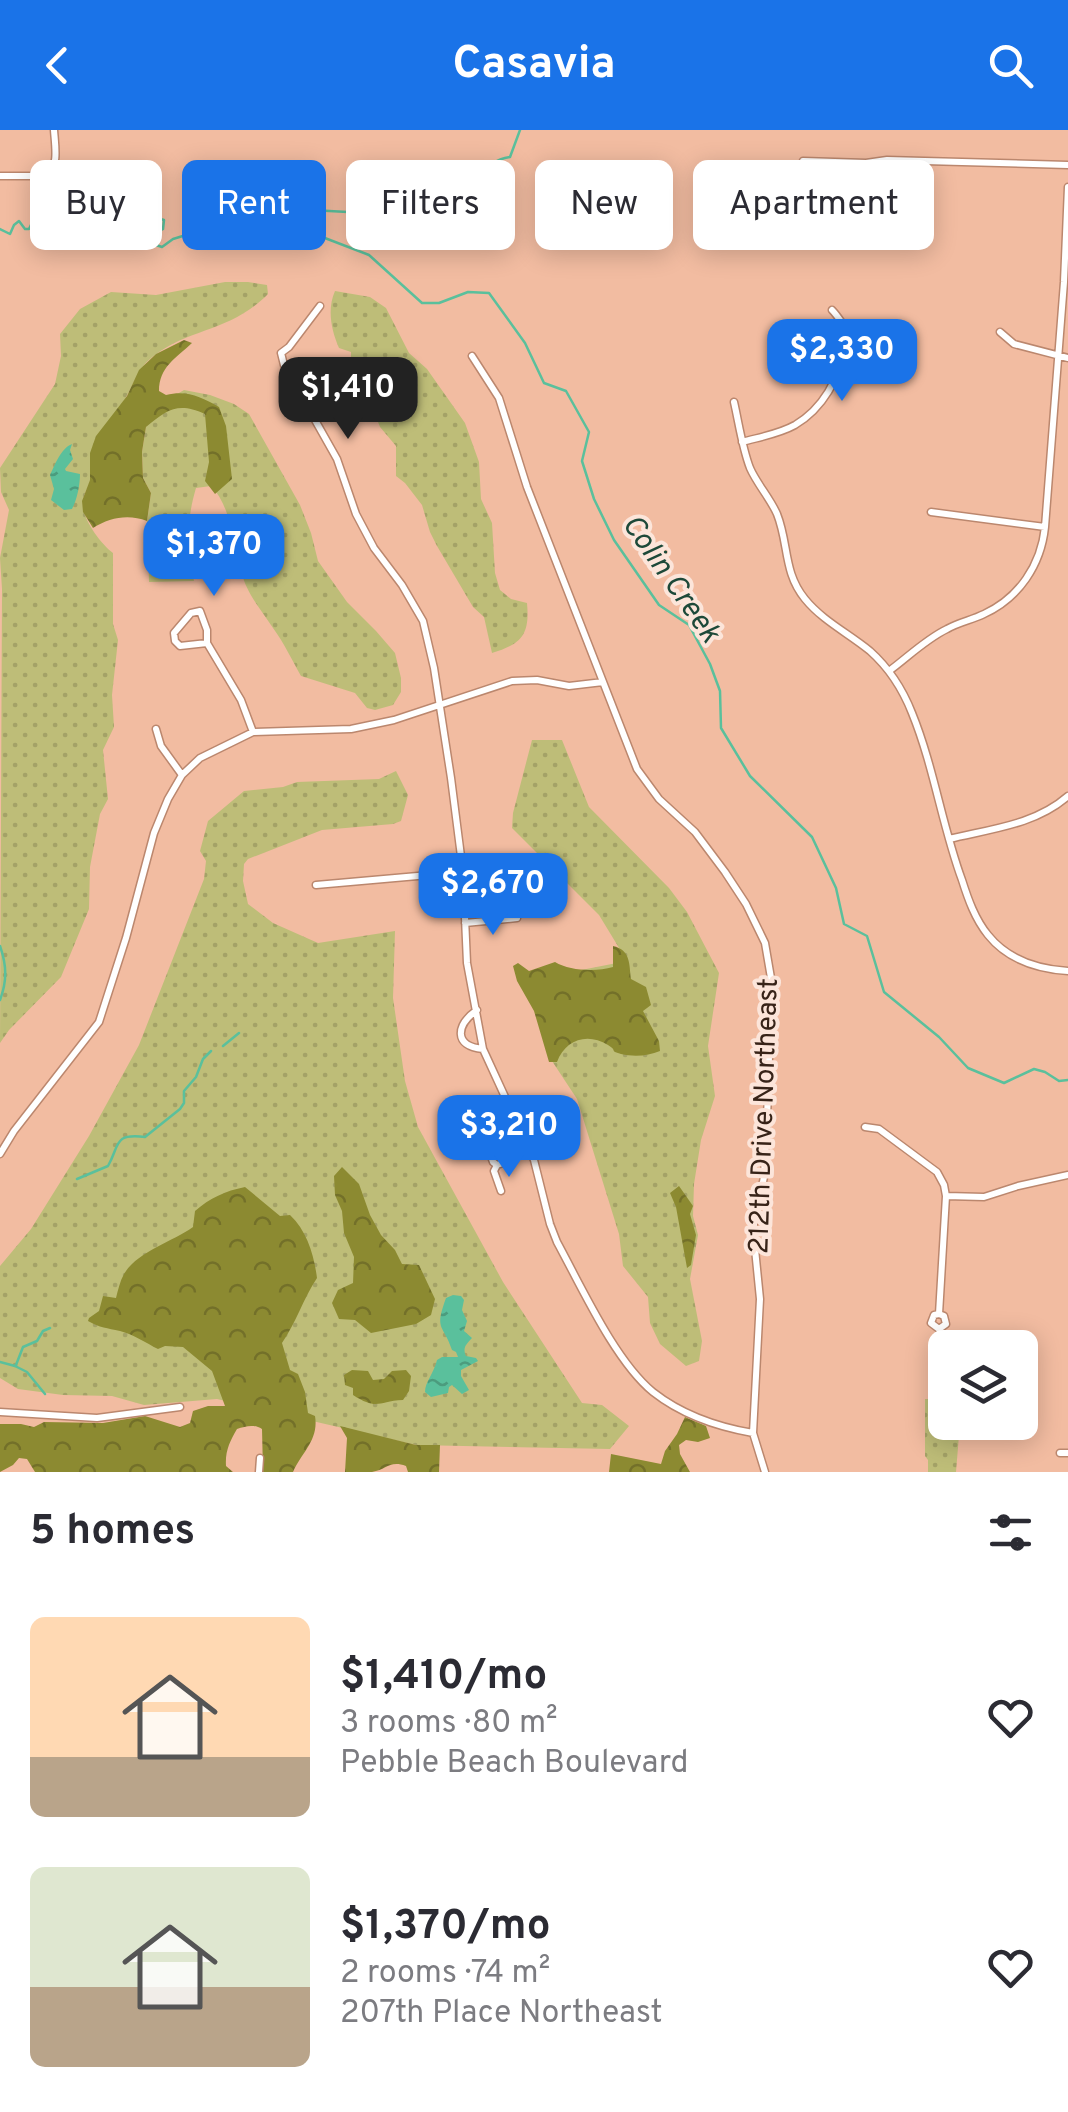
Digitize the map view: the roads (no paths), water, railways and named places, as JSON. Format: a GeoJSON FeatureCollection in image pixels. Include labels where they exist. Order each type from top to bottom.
{"type":"FeatureCollection","features":[{"type":"Feature","properties":{"kind":"street"},"geometry":{"type":"LineString","coordinates":[[0,176],[48,176],[55,162],[54,130]]}},
{"type":"Feature","properties":{"kind":"street"},"geometry":{"type":"LineString","coordinates":[[934,162],[1068,166]]}},
{"type":"Feature","properties":{"kind":"street"},"geometry":{"type":"LineString","coordinates":[[890,671],[941,632],[984,614],[1012,596],[1032,570],[1042,544],[1068,187]]}},
{"type":"Feature","properties":{"kind":"street"},"geometry":{"type":"LineString","coordinates":[[320,306],[281,353],[284,365],[337,459],[356,514],[374,548],[402,585],[422,621],[440,705],[463,872],[467,962],[483,1049],[534,1160],[556,1242],[620,1355],[650,1390],[701,1419],[753,1433]]}},
{"type":"Feature","properties":{"kind":"street"},"geometry":{"type":"LineString","coordinates":[[742,442],[780,432],[820,405],[835,381],[842,355],[844,332],[832,310]]}},
{"type":"Feature","properties":{"kind":"street"},"geometry":{"type":"LineString","coordinates":[[1000,332],[1014,344],[1068,358]]}},
{"type":"Feature","properties":{"kind":"street","name":"212th Drive Northeast"},"geometry":{"type":"LineString","coordinates":[[472,356],[499,398],[527,487],[637,769],[695,832],[746,904],[765,944],[772,1013],[764,1178],[753,1229],[760,1299],[753,1433],[765,1472]]}},
{"type":"Feature","properties":{"kind":"street"},"geometry":{"type":"LineString","coordinates":[[734,402],[751,470],[777,514],[788,566],[802,595],[816,612],[869,650],[890,671],[912,713],[967,895],[986,934],[1016,959],[1040,968],[1068,971]]}},
{"type":"Feature","properties":{"kind":"street"},"geometry":{"type":"LineString","coordinates":[[931,512],[1044,527]]}},
{"type":"Feature","properties":{"kind":"street"},"geometry":{"type":"LineString","coordinates":[[207,643],[180,646],[174,633],[191,613],[200,611],[207,643],[242,700],[253,732]]}},
{"type":"Feature","properties":{"kind":"street"},"geometry":{"type":"LineString","coordinates":[[0,1154],[99,1022],[154,833],[182,775],[200,758],[253,732],[352,729],[394,720],[512,681],[537,680],[569,686],[603,682]]}},
{"type":"Feature","properties":{"kind":"street"},"geometry":{"type":"LineString","coordinates":[[156,729],[161,746],[182,775]]}},
{"type":"Feature","properties":{"kind":"street"},"geometry":{"type":"LineString","coordinates":[[949,839],[1030,820],[1068,796]]}},
{"type":"Feature","properties":{"kind":"street"},"geometry":{"type":"LineString","coordinates":[[316,885],[463,872]]}},
{"type":"Feature","properties":{"kind":"street"},"geometry":{"type":"LineString","coordinates":[[465,923],[517,918]]}},
{"type":"Feature","properties":{"kind":"street"},"geometry":{"type":"LineString","coordinates":[[477,1010],[465,1018],[461,1036],[464,1043],[483,1049]]}},
{"type":"Feature","properties":{"kind":"street"},"geometry":{"type":"LineString","coordinates":[[466,1112],[497,1166]]}},
{"type":"Feature","properties":{"kind":"street"},"geometry":{"type":"LineString","coordinates":[[864,1127],[879,1129],[937,1172],[944,1184],[939,1314]]}},
{"type":"Feature","properties":{"kind":"street"},"geometry":{"type":"LineString","coordinates":[[502,1142],[522,1132]]}},
{"type":"Feature","properties":{"kind":"street"},"geometry":{"type":"LineString","coordinates":[[486,1143],[496,1139],[502,1142],[507,1156]]}},
{"type":"Feature","properties":{"kind":"street"},"geometry":{"type":"LineString","coordinates":[[501,1191],[494,1171],[497,1166],[507,1156],[529,1148]]}},
{"type":"Feature","properties":{"kind":"street"},"geometry":{"type":"LineString","coordinates":[[946,1196],[984,1197],[1068,1176]]}},
{"type":"Feature","properties":{"kind":"street"},"geometry":{"type":"LineString","coordinates":[[0,1412],[97,1418],[180,1407]]}},
{"type":"Feature","properties":{"kind":"street"},"geometry":{"type":"LineString","coordinates":[[259,1472],[260,1458]]}},
{"type":"Feature","properties":{"kind":"water"},"geometry":{"type":"Polygon","coordinates":[[[72,444],[73,459],[65,469],[80,474],[79,483],[72,509],[64,510],[51,500],[54,489],[50,475],[72,444]]]}},
{"type":"Feature","properties":{"kind":"water"},"geometry":{"type":"Polygon","coordinates":[[[453,1295],[464,1300],[464,1331],[472,1338],[465,1348],[466,1356],[478,1361],[461,1370],[469,1390],[462,1394],[452,1385],[448,1393],[431,1397],[425,1388],[437,1360],[458,1357],[440,1322],[446,1298],[453,1295]]]}},
{"type":"Feature","properties":{"kind":"waterway"},"geometry":{"type":"LineString","coordinates":[[498,160],[510,157],[520,130]]}},
{"type":"Feature","properties":{"kind":"waterway"},"geometry":{"type":"LineString","coordinates":[[0,229],[10,234],[19,221],[29,229],[41,212],[54,213],[82,195],[109,192],[119,200],[111,210],[126,214],[141,207],[150,216],[164,220],[163,229],[151,236],[153,244],[162,247],[199,231],[242,242],[291,225],[311,210],[346,212]]}},
{"type":"Feature","properties":{"kind":"waterway","name":"Colin Creek"},"geometry":{"type":"LineString","coordinates":[[326,238],[369,255],[422,303],[439,303],[468,292],[489,293],[525,343],[544,383],[566,391],[589,432],[582,461],[594,499],[614,540],[659,605],[689,625],[720,691],[721,728],[750,776],[812,837],[836,888],[844,924],[867,936],[884,992],[939,1037],[968,1068],[1004,1083],[1034,1069],[1059,1081],[1068,1080]]}},
{"type":"Feature","properties":{"kind":"waterway"},"geometry":{"type":"LineString","coordinates":[[0,946],[5,973],[0,1000]]}},
{"type":"Feature","properties":{"kind":"waterway"},"geometry":{"type":"LineString","coordinates":[[223,1046],[239,1033]]}},
{"type":"Feature","properties":{"kind":"waterway"},"geometry":{"type":"LineString","coordinates":[[77,1179],[108,1166],[122,1139],[145,1137],[180,1109],[184,1091],[211,1051]]}},
{"type":"Feature","properties":{"kind":"waterway"},"geometry":{"type":"LineString","coordinates":[[16,1365],[23,1347],[37,1341],[50,1328]]}},
{"type":"Feature","properties":{"kind":"waterway"},"geometry":{"type":"LineString","coordinates":[[0,1362],[27,1372],[45,1394]]}}]}
